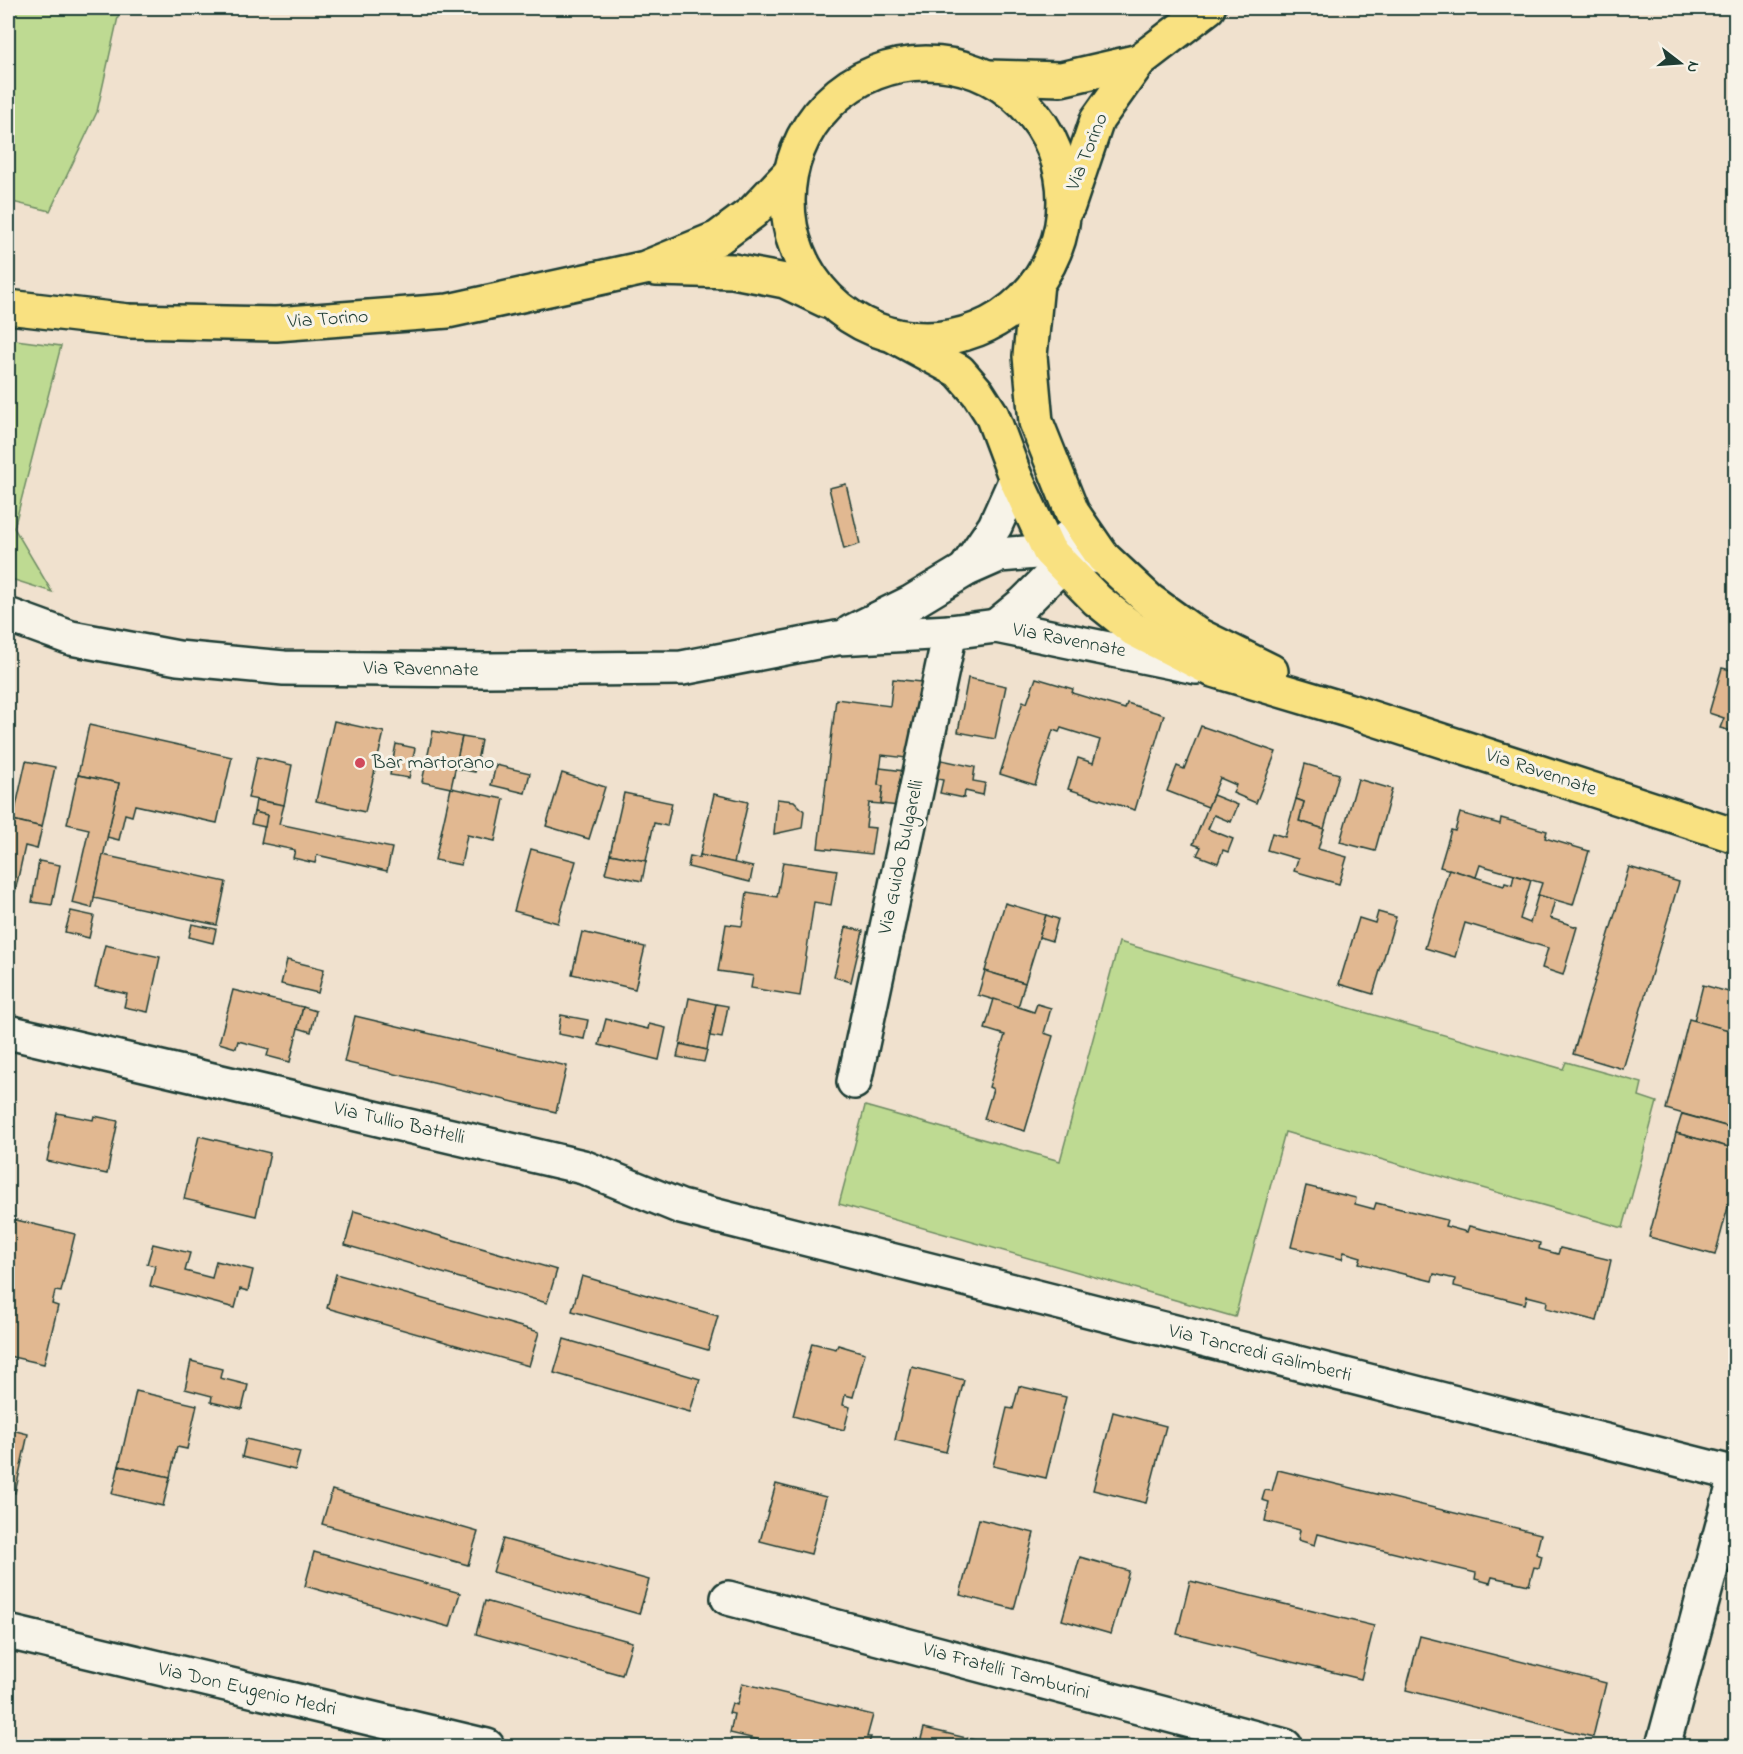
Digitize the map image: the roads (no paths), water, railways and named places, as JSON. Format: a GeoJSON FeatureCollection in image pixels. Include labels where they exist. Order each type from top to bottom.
{"type":"FeatureCollection","features":[{"type":"Feature","properties":{"kind":"main road","name":"Via Torino"},"geometry":{"type":"LineString","coordinates":[[1064,218],[1097,120],[1139,61],[1208,8]]}},
{"type":"Feature","properties":{"kind":"main road","name":"Via Torino"},"geometry":{"type":"LineString","coordinates":[[988,77],[1061,79],[1139,61]]}},
{"type":"Feature","properties":{"kind":"main road"},"geometry":{"type":"LineString","coordinates":[[918,63],[954,65],[988,77],[1022,101],[1047,135],[1062,175],[1064,218],[1055,252],[1037,283],[1009,312],[975,331],[936,340],[896,337],[862,325],[832,304],[803,266],[788,221],[790,173],[802,138],[823,108],[850,85],[882,69],[918,63]]}},
{"type":"Feature","properties":{"kind":"main road","name":"Via Torino"},"geometry":{"type":"LineString","coordinates":[[8,307],[128,321],[276,324],[448,311],[645,268],[718,238],[753,212],[790,173]]}},
{"type":"Feature","properties":{"kind":"main road","name":"Via Torino"},"geometry":{"type":"LineString","coordinates":[[645,268],[744,273],[785,281],[832,304]]}},
{"type":"Feature","properties":{"kind":"main road","name":"Via Ravennate"},"geometry":{"type":"LineString","coordinates":[[1037,283],[1030,356],[1036,422],[1072,512],[1103,557],[1149,600],[1196,634],[1347,710]]}},
{"type":"Feature","properties":{"kind":"main road","name":"Via Ravennate"},"geometry":{"type":"LineString","coordinates":[[896,337],[959,371],[978,393],[992,415],[1016,479],[1059,556],[1097,600],[1132,629],[1213,670],[1347,710],[1736,836]]}},
{"type":"Feature","properties":{"kind":"street","name":"Via Ravennate"},"geometry":{"type":"LineString","coordinates":[[965,570],[995,526],[1016,479]]}},
{"type":"Feature","properties":{"kind":"street"},"geometry":{"type":"LineString","coordinates":[[1059,556],[1072,512]]}},
{"type":"Feature","properties":{"kind":"street","name":"Via Ravennate"},"geometry":{"type":"LineString","coordinates":[[837,638],[912,602],[965,570],[999,555],[1103,557]]}},
{"type":"Feature","properties":{"kind":"street","name":"Via Ravennate"},"geometry":{"type":"LineString","coordinates":[[996,626],[1024,603],[1059,556]]}},
{"type":"Feature","properties":{"kind":"street","name":"Via Ravennate"},"geometry":{"type":"LineString","coordinates":[[8,615],[71,638],[178,658],[284,668],[485,670],[682,668],[837,638],[950,632],[996,626],[1213,670]]}},
{"type":"Feature","properties":{"kind":"street","name":"Via Guido Bulgarelli"},"geometry":{"type":"LineString","coordinates":[[854,1082],[950,632]]}},
{"type":"Feature","properties":{"kind":"street","name":"Via Tullio Battelli"},"geometry":{"type":"LineString","coordinates":[[8,1032],[583,1167],[681,1207],[785,1234]]}},
{"type":"Feature","properties":{"kind":"street","name":"Via Tancredi Galimberti"},"geometry":{"type":"LineString","coordinates":[[785,1234],[1736,1475]]}},
{"type":"Feature","properties":{"kind":"street"},"geometry":{"type":"LineString","coordinates":[[1664,1746],[1736,1475]]}},
{"type":"Feature","properties":{"kind":"street","name":"Via Fratelli Tamburini"},"geometry":{"type":"LineString","coordinates":[[728,1598],[1285,1746]]}},
{"type":"Feature","properties":{"kind":"street","name":"Via Don Eugenio Medri"},"geometry":{"type":"LineString","coordinates":[[8,1632],[487,1746]]}},
{"type":"Feature","properties":{"kind":"place","name":"Bar martorano"},"geometry":{"type":"Point","coordinates":[360,763]}}]}
